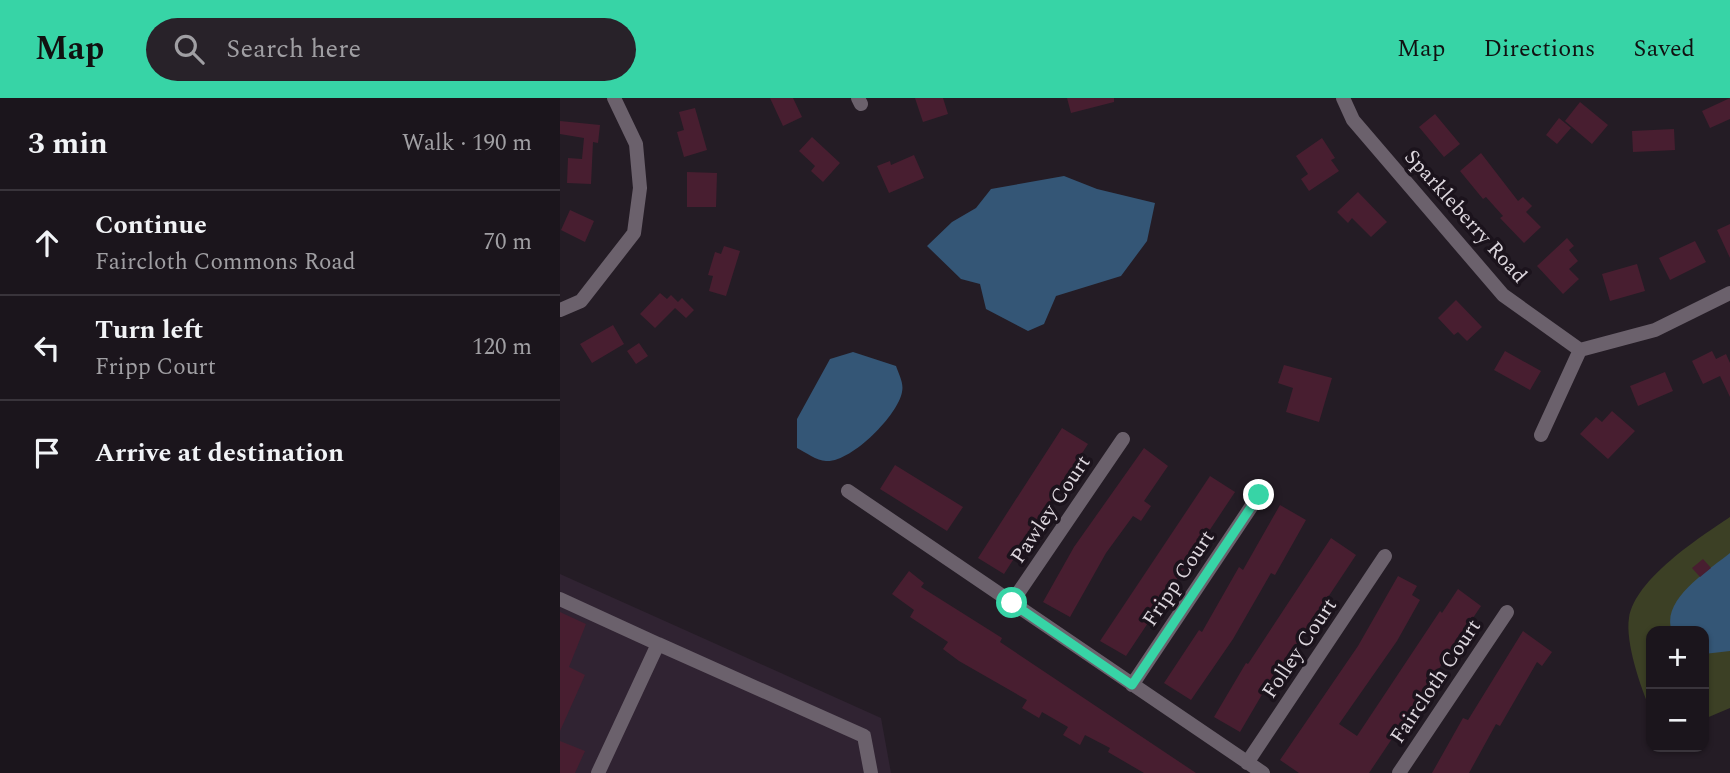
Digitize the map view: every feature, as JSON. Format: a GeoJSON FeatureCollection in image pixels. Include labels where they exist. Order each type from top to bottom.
{"type":"FeatureCollection","features":[{"type":"Feature","properties":{"kind":"street"},"geometry":{"type":"LineString","coordinates":[[560,310],[581,302],[634,233],[640,188],[636,144],[614,98]]}},
{"type":"Feature","properties":{"kind":"street","name":"Sparkleberry Road"},"geometry":{"type":"LineString","coordinates":[[1343,98],[1353,120],[1503,295],[1580,350]]}},
{"type":"Feature","properties":{"kind":"street"},"geometry":{"type":"LineString","coordinates":[[1541,435],[1580,350],[1655,330],[1730,293]]}},
{"type":"Feature","properties":{"kind":"street","name":"Pawley Court"},"geometry":{"type":"LineString","coordinates":[[1012,603],[1123,439]]}},
{"type":"Feature","properties":{"kind":"street"},"geometry":{"type":"LineString","coordinates":[[848,491],[1263,773]]}},
{"type":"Feature","properties":{"kind":"street","name":"Fripp Court"},"geometry":{"type":"LineString","coordinates":[[1132,685],[1259,495]]}},
{"type":"Feature","properties":{"kind":"street","name":"Folley Court"},"geometry":{"type":"LineString","coordinates":[[1247,763],[1385,556]]}},
{"type":"Feature","properties":{"kind":"street"},"geometry":{"type":"LineString","coordinates":[[560,599],[864,736],[871,773]]}},
{"type":"Feature","properties":{"kind":"street","name":"Faircloth Court"},"geometry":{"type":"LineString","coordinates":[[1399,773],[1507,612]]}},
{"type":"Feature","properties":{"kind":"street"},"geometry":{"type":"LineString","coordinates":[[598,773],[658,644]]}},
{"type":"Feature","properties":{"kind":"shaded area"},"geometry":{"type":"Polygon","coordinates":[[[560,574],[881,718],[891,773],[560,773],[560,574]]]}},
{"type":"Feature","properties":{"kind":"green space"},"geometry":{"type":"Polygon","coordinates":[[[1730,517],[1730,708],[1709,717],[1709,626],[1646,626],[1646,697],[1632,652],[1628,628],[1634,603],[1643,589],[1670,560],[1730,517]]]}},
{"type":"Feature","properties":{"kind":"water"},"geometry":{"type":"Polygon","coordinates":[[[1064,176],[1097,189],[1155,203],[1147,241],[1121,276],[1056,296],[1044,324],[1028,331],[986,309],[980,284],[961,279],[927,246],[952,222],[976,208],[991,189],[1064,176]]]}},
{"type":"Feature","properties":{"kind":"water"},"geometry":{"type":"Polygon","coordinates":[[[853,352],[896,366],[902,382],[899,402],[883,424],[860,446],[836,460],[819,460],[797,448],[797,419],[830,359],[853,352]]]}},
{"type":"Feature","properties":{"kind":"water"},"geometry":{"type":"Polygon","coordinates":[[[1730,553],[1730,651],[1709,653],[1709,626],[1671,626],[1673,608],[1699,577],[1730,553]]]}},
{"type":"Feature","properties":{"kind":"building"},"geometry":{"type":"Polygon","coordinates":[[[770,98],[793,98],[802,117],[783,126],[770,98]]]}},
{"type":"Feature","properties":{"kind":"building"},"geometry":{"type":"Polygon","coordinates":[[[915,98],[943,98],[948,114],[923,122],[915,98]]]}},
{"type":"Feature","properties":{"kind":"building"},"geometry":{"type":"Polygon","coordinates":[[[1067,98],[1114,98],[1114,102],[1071,113],[1067,98]]]}},
{"type":"Feature","properties":{"kind":"building"},"geometry":{"type":"Polygon","coordinates":[[[1730,98],[1730,119],[1710,128],[1702,111],[1730,98]]]}},
{"type":"Feature","properties":{"kind":"building"},"geometry":{"type":"Polygon","coordinates":[[[1580,102],[1608,125],[1592,144],[1565,121],[1580,102]]]}},
{"type":"Feature","properties":{"kind":"building"},"geometry":{"type":"Polygon","coordinates":[[[695,108],[707,150],[684,157],[677,132],[684,130],[679,112],[695,108]]]}},
{"type":"Feature","properties":{"kind":"building"},"geometry":{"type":"Polygon","coordinates":[[[1435,114],[1460,144],[1444,157],[1419,127],[1435,114]]]}},
{"type":"Feature","properties":{"kind":"building"},"geometry":{"type":"Polygon","coordinates":[[[1559,118],[1571,128],[1557,144],[1546,135],[1559,118]]]}},
{"type":"Feature","properties":{"kind":"building"},"geometry":{"type":"Polygon","coordinates":[[[560,121],[600,125],[598,143],[593,142],[591,184],[567,183],[568,158],[582,159],[584,138],[560,134],[560,121]]]}},
{"type":"Feature","properties":{"kind":"building"},"geometry":{"type":"Polygon","coordinates":[[[1674,129],[1675,150],[1633,152],[1632,131],[1674,129]]]}},
{"type":"Feature","properties":{"kind":"building"},"geometry":{"type":"Polygon","coordinates":[[[812,137],[840,163],[823,182],[811,171],[815,166],[799,151],[812,137]]]}},
{"type":"Feature","properties":{"kind":"building"},"geometry":{"type":"Polygon","coordinates":[[[1322,138],[1335,158],[1331,160],[1339,171],[1309,191],[1301,179],[1308,174],[1296,156],[1322,138]]]}},
{"type":"Feature","properties":{"kind":"building"},"geometry":{"type":"Polygon","coordinates":[[[1481,153],[1518,201],[1523,197],[1532,206],[1526,212],[1541,227],[1524,243],[1500,218],[1503,216],[1486,197],[1483,199],[1460,171],[1481,153]]]}},
{"type":"Feature","properties":{"kind":"building"},"geometry":{"type":"Polygon","coordinates":[[[914,155],[924,178],[889,193],[877,166],[890,161],[891,165],[914,155]]]}},
{"type":"Feature","properties":{"kind":"building"},"geometry":{"type":"Polygon","coordinates":[[[687,172],[717,173],[716,207],[687,207],[687,172]]]}},
{"type":"Feature","properties":{"kind":"building"},"geometry":{"type":"Polygon","coordinates":[[[1358,192],[1387,222],[1371,237],[1352,218],[1348,223],[1337,212],[1358,192]]]}},
{"type":"Feature","properties":{"kind":"building"},"geometry":{"type":"Polygon","coordinates":[[[570,210],[594,221],[585,242],[561,230],[570,210]]]}},
{"type":"Feature","properties":{"kind":"building"},"geometry":{"type":"Polygon","coordinates":[[[1730,224],[1730,258],[1717,230],[1730,224]]]}},
{"type":"Feature","properties":{"kind":"building"},"geometry":{"type":"Polygon","coordinates":[[[1567,238],[1574,246],[1569,250],[1578,261],[1569,269],[1579,279],[1563,294],[1537,266],[1567,238]]]}},
{"type":"Feature","properties":{"kind":"building"},"geometry":{"type":"Polygon","coordinates":[[[1695,241],[1706,262],[1670,280],[1659,258],[1695,241]]]}},
{"type":"Feature","properties":{"kind":"building"},"geometry":{"type":"Polygon","coordinates":[[[724,246],[740,251],[726,296],[709,291],[713,276],[708,275],[715,252],[721,254],[724,246]]]}},
{"type":"Feature","properties":{"kind":"building"},"geometry":{"type":"Polygon","coordinates":[[[1637,264],[1645,291],[1610,301],[1602,274],[1637,264]]]}},
{"type":"Feature","properties":{"kind":"building"},"geometry":{"type":"Polygon","coordinates":[[[660,293],[667,299],[671,295],[678,302],[682,298],[694,310],[686,318],[675,308],[655,328],[640,314],[660,293]]]}},
{"type":"Feature","properties":{"kind":"building"},"geometry":{"type":"Polygon","coordinates":[[[1456,300],[1482,327],[1467,341],[1458,332],[1454,335],[1438,318],[1456,300]]]}},
{"type":"Feature","properties":{"kind":"building"},"geometry":{"type":"Polygon","coordinates":[[[613,325],[624,344],[592,363],[580,344],[613,325]]]}},
{"type":"Feature","properties":{"kind":"building"},"geometry":{"type":"Polygon","coordinates":[[[639,343],[648,356],[636,364],[627,351],[639,343]]]}},
{"type":"Feature","properties":{"kind":"building"},"geometry":{"type":"Polygon","coordinates":[[[1505,351],[1541,371],[1530,390],[1494,370],[1505,351]]]}},
{"type":"Feature","properties":{"kind":"building"},"geometry":{"type":"Polygon","coordinates":[[[1712,351],[1716,359],[1726,354],[1730,363],[1730,397],[1720,376],[1703,384],[1692,361],[1712,351]]]}},
{"type":"Feature","properties":{"kind":"building"},"geometry":{"type":"Polygon","coordinates":[[[1284,365],[1332,378],[1319,422],[1286,412],[1293,388],[1278,383],[1284,365]]]}},
{"type":"Feature","properties":{"kind":"building"},"geometry":{"type":"Polygon","coordinates":[[[1665,372],[1673,391],[1638,406],[1630,386],[1665,372]]]}},
{"type":"Feature","properties":{"kind":"building"},"geometry":{"type":"Polygon","coordinates":[[[1612,411],[1635,431],[1608,459],[1580,434],[1596,417],[1602,422],[1612,411]]]}},
{"type":"Feature","properties":{"kind":"building"},"geometry":{"type":"Polygon","coordinates":[[[1062,428],[1088,444],[1004,574],[978,558],[1062,428]]]}},
{"type":"Feature","properties":{"kind":"building"},"geometry":{"type":"Polygon","coordinates":[[[1144,448],[1168,466],[1144,501],[1151,506],[1141,521],[1133,516],[1106,553],[1070,617],[1043,602],[1074,547],[1144,448]]]}},
{"type":"Feature","properties":{"kind":"building"},"geometry":{"type":"Polygon","coordinates":[[[895,465],[963,507],[947,531],[880,489],[895,465]]]}},
{"type":"Feature","properties":{"kind":"building"},"geometry":{"type":"Polygon","coordinates":[[[1210,476],[1235,492],[1126,656],[1100,641],[1210,476]]]}},
{"type":"Feature","properties":{"kind":"building"},"geometry":{"type":"Polygon","coordinates":[[[1280,505],[1306,520],[1275,575],[1271,573],[1233,639],[1191,700],[1164,683],[1199,630],[1202,632],[1239,567],[1243,570],[1280,505]]]}},
{"type":"Feature","properties":{"kind":"building"},"geometry":{"type":"Polygon","coordinates":[[[1331,538],[1356,555],[1279,671],[1277,669],[1240,732],[1214,717],[1246,663],[1248,664],[1331,538]]]}},
{"type":"Feature","properties":{"kind":"building"},"geometry":{"type":"Polygon","coordinates":[[[1703,559],[1711,568],[1700,577],[1692,568],[1703,559]]]}},
{"type":"Feature","properties":{"kind":"building"},"geometry":{"type":"Polygon","coordinates":[[[909,571],[924,583],[921,587],[1002,638],[1000,642],[1196,773],[1144,773],[1108,752],[1110,748],[1085,735],[1080,745],[1063,735],[1068,727],[1042,712],[1039,718],[1022,708],[1027,700],[959,661],[943,649],[948,642],[910,617],[914,610],[892,594],[909,571]]]}},
{"type":"Feature","properties":{"kind":"building"},"geometry":{"type":"Polygon","coordinates":[[[1398,576],[1417,586],[1412,595],[1420,600],[1397,641],[1339,724],[1357,736],[1440,611],[1442,613],[1458,589],[1481,606],[1369,773],[1299,773],[1280,760],[1358,646],[1398,576]]]}},
{"type":"Feature","properties":{"kind":"building"},"geometry":{"type":"Polygon","coordinates":[[[560,612],[586,624],[569,667],[585,675],[560,731],[560,612]]]}},
{"type":"Feature","properties":{"kind":"building"},"geometry":{"type":"Polygon","coordinates":[[[1523,631],[1552,652],[1542,666],[1537,662],[1500,726],[1496,724],[1469,773],[1432,773],[1463,718],[1468,720],[1523,631]]]}},
{"type":"Feature","properties":{"kind":"building"},"geometry":{"type":"Polygon","coordinates":[[[560,741],[585,751],[575,773],[560,773],[560,741]]]}},
{"type":"Feature","properties":{"kind":"route"},"geometry":{"type":"LineString","coordinates":[[1012,603],[1132,685],[1259,495]]}}]}
